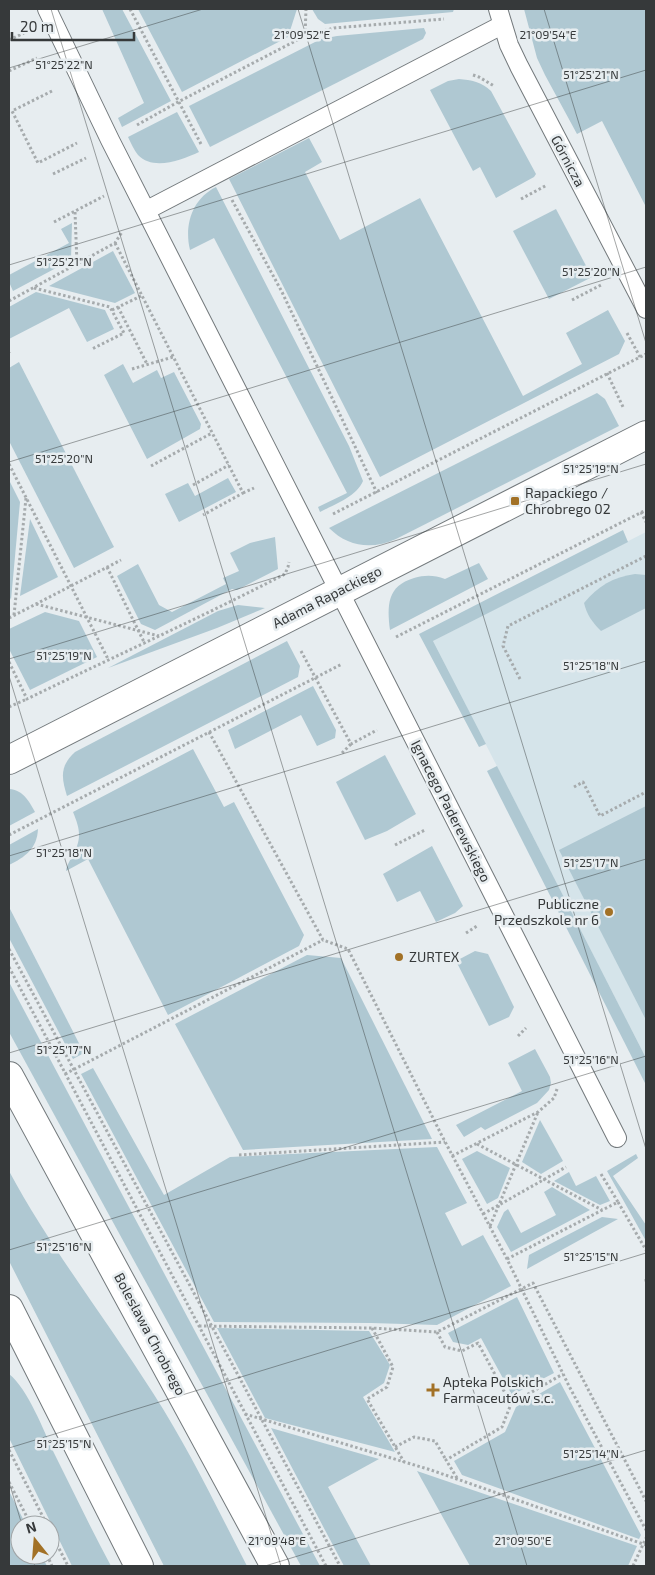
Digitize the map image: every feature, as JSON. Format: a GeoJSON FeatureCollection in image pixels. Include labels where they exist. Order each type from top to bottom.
{"type":"FeatureCollection","features":[{"type":"Feature","properties":{"kind":"street","name":"Adama Rapackiego"},"geometry":{"type":"LineString","coordinates":[[9,760],[646,435]]}},
{"type":"Feature","properties":{"kind":"street","name":"Bolesława Chrobrego"},"geometry":{"type":"LineString","coordinates":[[9,1076],[275,1566]]}},
{"type":"Feature","properties":{"kind":"street"},"geometry":{"type":"LineString","coordinates":[[13,1326],[139,1566]]}},
{"type":"Feature","properties":{"kind":"lane","name":"Ignacego Paderewskiego"},"geometry":{"type":"LineString","coordinates":[[47,9],[110,140],[617,1138]]}},
{"type":"Feature","properties":{"kind":"lane"},"geometry":{"type":"LineString","coordinates":[[147,210],[446,54],[500,17]]}},
{"type":"Feature","properties":{"kind":"lane","name":"Górnicza"},"geometry":{"type":"LineString","coordinates":[[500,17],[519,66],[646,309]]}},
{"type":"Feature","properties":{"kind":"path"},"geometry":{"type":"LineString","coordinates":[[130,9],[178,102],[282,292],[377,493]]}},
{"type":"Feature","properties":{"kind":"path"},"geometry":{"type":"LineString","coordinates":[[305,36],[306,9]]}},
{"type":"Feature","properties":{"kind":"path"},"geometry":{"type":"LineString","coordinates":[[110,140],[178,102],[305,36],[334,28],[448,18]]}},
{"type":"Feature","properties":{"kind":"path"},"geometry":{"type":"LineString","coordinates":[[9,40],[25,32]]}},
{"type":"Feature","properties":{"kind":"path"},"geometry":{"type":"LineString","coordinates":[[446,54],[456,73],[479,77],[497,88]]}},
{"type":"Feature","properties":{"kind":"path"},"geometry":{"type":"LineString","coordinates":[[9,72],[37,58]]}},
{"type":"Feature","properties":{"kind":"path"},"geometry":{"type":"LineString","coordinates":[[52,91],[12,111],[38,162],[78,143]]}},
{"type":"Feature","properties":{"kind":"path"},"geometry":{"type":"LineString","coordinates":[[53,174],[86,158]]}},
{"type":"Feature","properties":{"kind":"path"},"geometry":{"type":"LineString","coordinates":[[521,199],[548,185],[544,176]]}},
{"type":"Feature","properties":{"kind":"path"},"geometry":{"type":"LineString","coordinates":[[54,222],[105,196]]}},
{"type":"Feature","properties":{"kind":"path"},"geometry":{"type":"LineString","coordinates":[[75,212],[77,264]]}},
{"type":"Feature","properties":{"kind":"path"},"geometry":{"type":"LineString","coordinates":[[9,301],[116,243],[141,296],[243,493],[203,515]]}},
{"type":"Feature","properties":{"kind":"path"},"geometry":{"type":"LineString","coordinates":[[597,276],[606,293]]}},
{"type":"Feature","properties":{"kind":"path"},"geometry":{"type":"LineString","coordinates":[[572,300],[601,285]]}},
{"type":"Feature","properties":{"kind":"path"},"geometry":{"type":"LineString","coordinates":[[34,288],[110,307],[124,333],[92,349]]}},
{"type":"Feature","properties":{"kind":"path"},"geometry":{"type":"LineString","coordinates":[[112,310],[141,296]]}},
{"type":"Feature","properties":{"kind":"path"},"geometry":{"type":"LineString","coordinates":[[118,307],[147,364]]}},
{"type":"Feature","properties":{"kind":"path"},"geometry":{"type":"LineString","coordinates":[[623,325],[640,357]]}},
{"type":"Feature","properties":{"kind":"path"},"geometry":{"type":"LineString","coordinates":[[9,707],[108,659],[145,644],[285,574],[289,558],[283,540],[646,354]]}},
{"type":"Feature","properties":{"kind":"path"},"geometry":{"type":"LineString","coordinates":[[132,369],[173,357]]}},
{"type":"Feature","properties":{"kind":"path"},"geometry":{"type":"LineString","coordinates":[[151,466],[212,433]]}},
{"type":"Feature","properties":{"kind":"path"},"geometry":{"type":"LineString","coordinates":[[9,464],[108,659]]}},
{"type":"Feature","properties":{"kind":"path"},"geometry":{"type":"LineString","coordinates":[[193,485],[229,466]]}},
{"type":"Feature","properties":{"kind":"path"},"geometry":{"type":"LineString","coordinates":[[14,616],[26,498]]}},
{"type":"Feature","properties":{"kind":"path"},"geometry":{"type":"LineString","coordinates":[[9,835],[315,677],[646,510]]}},
{"type":"Feature","properties":{"kind":"path"},"geometry":{"type":"LineString","coordinates":[[641,512],[646,522]]}},
{"type":"Feature","properties":{"kind":"path"},"geometry":{"type":"LineString","coordinates":[[520,679],[503,646],[508,626],[646,556]]}},
{"type":"Feature","properties":{"kind":"path"},"geometry":{"type":"LineString","coordinates":[[9,618],[120,560]]}},
{"type":"Feature","properties":{"kind":"path"},"geometry":{"type":"LineString","coordinates":[[107,567],[145,644]]}},
{"type":"Feature","properties":{"kind":"path"},"geometry":{"type":"LineString","coordinates":[[265,584],[351,744]]}},
{"type":"Feature","properties":{"kind":"path"},"geometry":{"type":"LineString","coordinates":[[36,604],[87,619],[160,636]]}},
{"type":"Feature","properties":{"kind":"path"},"geometry":{"type":"LineString","coordinates":[[9,662],[27,699]]}},
{"type":"Feature","properties":{"kind":"path"},"geometry":{"type":"LineString","coordinates":[[342,754],[351,744],[382,727]]}},
{"type":"Feature","properties":{"kind":"path"},"geometry":{"type":"LineString","coordinates":[[209,732],[323,940],[348,949],[452,1156],[507,1259],[563,1374],[646,1530]]}},
{"type":"Feature","properties":{"kind":"path"},"geometry":{"type":"LineString","coordinates":[[574,787],[583,782],[600,816],[646,792]]}},
{"type":"Feature","properties":{"kind":"path"},"geometry":{"type":"LineString","coordinates":[[395,845],[432,826]]}},
{"type":"Feature","properties":{"kind":"path"},"geometry":{"type":"LineString","coordinates":[[65,1074],[323,940]]}},
{"type":"Feature","properties":{"kind":"path"},"geometry":{"type":"LineString","coordinates":[[9,950],[340,1566]]}},
{"type":"Feature","properties":{"kind":"path"},"geometry":{"type":"LineString","coordinates":[[9,967],[326,1566]]}},
{"type":"Feature","properties":{"kind":"path"},"geometry":{"type":"LineString","coordinates":[[452,1156],[538,1112],[554,1098]]}},
{"type":"Feature","properties":{"kind":"path"},"geometry":{"type":"LineString","coordinates":[[490,1226],[538,1112]]}},
{"type":"Feature","properties":{"kind":"path"},"geometry":{"type":"LineString","coordinates":[[240,1155],[445,1142]]}},
{"type":"Feature","properties":{"kind":"path"},"geometry":{"type":"LineString","coordinates":[[477,1144],[602,1210]]}},
{"type":"Feature","properties":{"kind":"path"},"geometry":{"type":"LineString","coordinates":[[483,1214],[566,1167]]}},
{"type":"Feature","properties":{"kind":"path"},"geometry":{"type":"LineString","coordinates":[[602,1174],[646,1250]]}},
{"type":"Feature","properties":{"kind":"path"},"geometry":{"type":"LineString","coordinates":[[507,1259],[618,1202]]}},
{"type":"Feature","properties":{"kind":"path"},"geometry":{"type":"LineString","coordinates":[[198,1326],[372,1328],[437,1332],[532,1283],[646,1501]]}},
{"type":"Feature","properties":{"kind":"path"},"geometry":{"type":"LineString","coordinates":[[372,1328],[393,1366],[387,1387],[367,1399],[404,1462]]}},
{"type":"Feature","properties":{"kind":"path"},"geometry":{"type":"LineString","coordinates":[[437,1332],[445,1347],[462,1351],[478,1343],[511,1404]]}},
{"type":"Feature","properties":{"kind":"path"},"geometry":{"type":"LineString","coordinates":[[446,1460],[502,1427],[511,1404],[563,1374]]}},
{"type":"Feature","properties":{"kind":"path"},"geometry":{"type":"LineString","coordinates":[[244,1414],[457,1479],[645,1544]]}},
{"type":"Feature","properties":{"kind":"path"},"geometry":{"type":"LineString","coordinates":[[395,1447],[414,1437],[435,1441],[457,1479]]}},
{"type":"Feature","properties":{"kind":"path"},"geometry":{"type":"LineString","coordinates":[[9,1450],[42,1515]]}},
{"type":"Feature","properties":{"kind":"path"},"geometry":{"type":"LineString","coordinates":[[9,1482],[26,1515]]}},
{"type":"Feature","properties":{"kind":"path"},"geometry":{"type":"LineString","coordinates":[[633,1566],[645,1544],[646,1538]]}},
{"type":"Feature","properties":{"kind":"path"},"geometry":{"type":"LineString","coordinates":[[60,1550],[68,1566]]}},
{"type":"Feature","properties":{"kind":"shaded area"},"geometry":{"type":"Polygon","coordinates":[[[102,9],[122,9],[171,101],[122,127],[118,118],[144,103],[102,9]]]}},
{"type":"Feature","properties":{"kind":"shaded area"},"geometry":{"type":"Polygon","coordinates":[[[138,9],[297,9],[288,37],[182,92],[138,9]]]}},
{"type":"Feature","properties":{"kind":"shaded area"},"geometry":{"type":"Polygon","coordinates":[[[312,9],[454,9],[453,12],[325,24],[318,19],[312,9]]]}},
{"type":"Feature","properties":{"kind":"shaded area"},"geometry":{"type":"Polygon","coordinates":[[[524,9],[646,9],[646,207],[602,121],[577,134],[537,58],[524,9]]]}},
{"type":"Feature","properties":{"kind":"shaded area"},"geometry":{"type":"Polygon","coordinates":[[[424,28],[426,33],[423,39],[210,147],[189,106],[321,39],[424,28]]]}},
{"type":"Feature","properties":{"kind":"shaded area"},"geometry":{"type":"Polygon","coordinates":[[[459,79],[484,85],[491,91],[536,174],[534,177],[496,198],[480,167],[473,171],[430,90],[448,81],[459,79]]]}},
{"type":"Feature","properties":{"kind":"shaded area"},"geometry":{"type":"Polygon","coordinates":[[[177,112],[199,152],[176,161],[159,163],[144,160],[138,155],[128,137],[177,112]]]}},
{"type":"Feature","properties":{"kind":"shaded area"},"geometry":{"type":"Polygon","coordinates":[[[309,138],[322,162],[305,172],[340,240],[420,198],[523,396],[582,364],[566,333],[608,310],[625,341],[619,354],[380,477],[229,179],[309,138]]]}},
{"type":"Feature","properties":{"kind":"shaded area"},"geometry":{"type":"Polygon","coordinates":[[[216,187],[349,446],[363,481],[360,487],[350,496],[320,512],[318,507],[347,493],[214,238],[190,250],[188,231],[192,214],[201,198],[216,187]]]}},
{"type":"Feature","properties":{"kind":"shaded area"},"geometry":{"type":"Polygon","coordinates":[[[556,209],[592,277],[549,299],[513,231],[556,209]]]}},
{"type":"Feature","properties":{"kind":"shaded area"},"geometry":{"type":"Polygon","coordinates":[[[72,223],[71,260],[13,291],[9,282],[9,275],[69,243],[61,229],[72,223]]]}},
{"type":"Feature","properties":{"kind":"shaded area"},"geometry":{"type":"Polygon","coordinates":[[[113,251],[135,293],[115,303],[49,286],[113,251]]]}},
{"type":"Feature","properties":{"kind":"shaded area"},"geometry":{"type":"Polygon","coordinates":[[[36,292],[105,310],[114,329],[87,342],[69,308],[9,339],[9,307],[36,292]]]}},
{"type":"Feature","properties":{"kind":"shaded area"},"geometry":{"type":"Polygon","coordinates":[[[19,362],[114,547],[74,568],[9,441],[9,368],[19,362]]]}},
{"type":"Feature","properties":{"kind":"shaded area"},"geometry":{"type":"Polygon","coordinates":[[[123,364],[133,383],[157,370],[161,378],[174,372],[201,424],[200,429],[147,459],[104,375],[123,364]]]}},
{"type":"Feature","properties":{"kind":"shaded area"},"geometry":{"type":"Polygon","coordinates":[[[597,393],[605,399],[619,426],[396,539],[378,545],[361,545],[344,539],[329,528],[597,393]]]}},
{"type":"Feature","properties":{"kind":"shaded area"},"geometry":{"type":"Polygon","coordinates":[[[228,478],[236,492],[179,522],[165,494],[188,483],[195,496],[228,478]]]}},
{"type":"Feature","properties":{"kind":"shaded area"},"geometry":{"type":"Polygon","coordinates":[[[9,480],[20,502],[11,600],[9,595],[9,480]]]}},
{"type":"Feature","properties":{"kind":"shaded area"},"geometry":{"type":"Polygon","coordinates":[[[30,519],[58,577],[20,596],[30,519]]]}},
{"type":"Feature","properties":{"kind":"shaded area"},"geometry":{"type":"Polygon","coordinates":[[[623,530],[628,542],[433,641],[486,744],[479,747],[419,634],[623,530]]]}},
{"type":"Feature","properties":{"kind":"shaded area","name":"Publiczne Przedszkole nr 6"},"geometry":{"type":"Polygon","coordinates":[[[646,532],[646,1058],[433,641],[646,532]]]}},
{"type":"Feature","properties":{"kind":"shaded area"},"geometry":{"type":"Polygon","coordinates":[[[275,537],[278,569],[237,590],[232,589],[155,630],[141,624],[117,576],[138,564],[159,605],[172,612],[226,584],[223,578],[239,571],[230,553],[250,543],[275,537]]]}},
{"type":"Feature","properties":{"kind":"shaded area"},"geometry":{"type":"Polygon","coordinates":[[[479,563],[488,579],[390,630],[389,605],[398,586],[422,576],[445,579],[479,563]]]}},
{"type":"Feature","properties":{"kind":"shaded area"},"geometry":{"type":"Polygon","coordinates":[[[635,574],[646,575],[646,608],[601,631],[590,618],[584,603],[606,583],[620,577],[635,574]]]}},
{"type":"Feature","properties":{"kind":"shaded area"},"geometry":{"type":"Polygon","coordinates":[[[238,605],[265,608],[217,628],[108,668],[218,611],[238,605]]]}},
{"type":"Feature","properties":{"kind":"shaded area"},"geometry":{"type":"Polygon","coordinates":[[[45,612],[79,621],[97,657],[30,690],[9,649],[9,629],[45,612]]]}},
{"type":"Feature","properties":{"kind":"shaded area"},"geometry":{"type":"Polygon","coordinates":[[[287,641],[300,666],[298,677],[67,796],[63,772],[70,757],[75,752],[287,641]]]}},
{"type":"Feature","properties":{"kind":"shaded area"},"geometry":{"type":"Polygon","coordinates":[[[313,686],[336,730],[335,738],[317,746],[301,715],[235,749],[228,730],[313,686]]]}},
{"type":"Feature","properties":{"kind":"shaded area"},"geometry":{"type":"Polygon","coordinates":[[[193,749],[224,807],[234,802],[304,935],[299,946],[168,1015],[88,859],[66,871],[79,838],[73,812],[193,749]]]}},
{"type":"Feature","properties":{"kind":"shaded area"},"geometry":{"type":"Polygon","coordinates":[[[385,755],[416,814],[387,831],[365,840],[336,782],[385,755]]]}},
{"type":"Feature","properties":{"kind":"shaded area"},"geometry":{"type":"Polygon","coordinates":[[[497,766],[646,1058],[646,1085],[487,771],[497,766]]]}},
{"type":"Feature","properties":{"kind":"shaded area"},"geometry":{"type":"Polygon","coordinates":[[[9,789],[22,794],[35,812],[9,826],[9,789]]]}},
{"type":"Feature","properties":{"kind":"shaded area"},"geometry":{"type":"Polygon","coordinates":[[[646,806],[646,1020],[559,850],[646,806]]]}},
{"type":"Feature","properties":{"kind":"shaded area"},"geometry":{"type":"Polygon","coordinates":[[[38,829],[35,842],[29,852],[9,865],[9,845],[38,829]]]}},
{"type":"Feature","properties":{"kind":"shaded area"},"geometry":{"type":"Polygon","coordinates":[[[432,846],[463,906],[455,913],[436,922],[420,891],[397,902],[383,874],[432,846]]]}},
{"type":"Feature","properties":{"kind":"shaded area"},"geometry":{"type":"Polygon","coordinates":[[[9,907],[84,1053],[73,1059],[9,938],[9,907]]]}},
{"type":"Feature","properties":{"kind":"shaded area"},"geometry":{"type":"Polygon","coordinates":[[[475,951],[488,954],[514,1007],[509,1017],[489,1026],[456,961],[475,951]]]}},
{"type":"Feature","properties":{"kind":"shaded area"},"geometry":{"type":"Polygon","coordinates":[[[307,955],[341,958],[432,1139],[243,1150],[175,1024],[307,955]]]}},
{"type":"Feature","properties":{"kind":"shaded area"},"geometry":{"type":"Polygon","coordinates":[[[9,982],[320,1566],[301,1566],[9,1032],[9,982]]]}},
{"type":"Feature","properties":{"kind":"shaded area"},"geometry":{"type":"Polygon","coordinates":[[[535,1049],[550,1077],[549,1090],[537,1103],[485,1130],[481,1127],[464,1137],[456,1125],[522,1091],[508,1063],[535,1049]]]}},
{"type":"Feature","properties":{"kind":"shaded area"},"geometry":{"type":"Polygon","coordinates":[[[93,1068],[164,1195],[230,1157],[437,1147],[467,1203],[445,1213],[462,1246],[483,1235],[511,1286],[437,1325],[214,1322],[81,1074],[93,1068]]]}},
{"type":"Feature","properties":{"kind":"shaded area"},"geometry":{"type":"Polygon","coordinates":[[[540,1120],[563,1161],[541,1174],[522,1162],[540,1120]]]}},
{"type":"Feature","properties":{"kind":"shaded area"},"geometry":{"type":"Polygon","coordinates":[[[477,1151],[510,1168],[498,1198],[487,1204],[462,1159],[477,1151]]]}},
{"type":"Feature","properties":{"kind":"shaded area"},"geometry":{"type":"Polygon","coordinates":[[[636,1154],[638,1158],[613,1176],[646,1225],[646,1241],[607,1171],[636,1154]]]}},
{"type":"Feature","properties":{"kind":"shaded area"},"geometry":{"type":"Polygon","coordinates":[[[9,1171],[25,1200],[79,1284],[166,1414],[247,1566],[164,1566],[9,1261],[9,1171]]]}},
{"type":"Feature","properties":{"kind":"shaded area"},"geometry":{"type":"Polygon","coordinates":[[[569,1172],[576,1186],[596,1176],[610,1201],[600,1205],[554,1181],[569,1172]]]}},
{"type":"Feature","properties":{"kind":"shaded area"},"geometry":{"type":"Polygon","coordinates":[[[552,1187],[590,1210],[511,1252],[497,1227],[504,1212],[508,1209],[521,1233],[556,1215],[544,1192],[552,1187]]]}},
{"type":"Feature","properties":{"kind":"shaded area"},"geometry":{"type":"Polygon","coordinates":[[[602,1217],[618,1219],[527,1269],[529,1255],[602,1217]]]}},
{"type":"Feature","properties":{"kind":"shaded area"},"geometry":{"type":"Polygon","coordinates":[[[517,1297],[554,1373],[512,1395],[481,1338],[468,1345],[453,1342],[448,1333],[517,1297]]]}},
{"type":"Feature","properties":{"kind":"shaded area"},"geometry":{"type":"Polygon","coordinates":[[[217,1328],[369,1331],[390,1365],[384,1383],[363,1397],[395,1452],[265,1418],[217,1328]]]}},
{"type":"Feature","properties":{"kind":"shaded area"},"geometry":{"type":"Polygon","coordinates":[[[9,1374],[23,1390],[35,1411],[111,1566],[72,1566],[60,1542],[60,1515],[47,1515],[9,1438],[9,1374]]]}},
{"type":"Feature","properties":{"kind":"shaded area"},"geometry":{"type":"Polygon","coordinates":[[[560,1382],[641,1535],[639,1539],[462,1475],[454,1461],[505,1432],[516,1407],[560,1382]]]}},
{"type":"Feature","properties":{"kind":"shaded area"},"geometry":{"type":"Polygon","coordinates":[[[271,1428],[379,1459],[328,1487],[371,1566],[344,1566],[271,1428]]]}},
{"type":"Feature","properties":{"kind":"shaded area"},"geometry":{"type":"Polygon","coordinates":[[[417,1471],[637,1546],[628,1566],[470,1566],[417,1471]]]}},
{"type":"Feature","properties":{"kind":"shaded area"},"geometry":{"type":"Polygon","coordinates":[[[9,1491],[21,1515],[10,1515],[10,1565],[47,1566],[9,1566],[9,1491]]]}},
{"type":"Feature","properties":{"kind":"place","name":"Rapackiego / Chrobrego 02"},"geometry":{"type":"Point","coordinates":[515,501]}},
{"type":"Feature","properties":{"kind":"place","name":"Publiczne Przedszkole nr 6"},"geometry":{"type":"Point","coordinates":[609,912]}},
{"type":"Feature","properties":{"kind":"place","name":"ZURTEX"},"geometry":{"type":"Point","coordinates":[399,957]}},
{"type":"Feature","properties":{"kind":"place","name":"Apteka Polskich Farmaceutów s.c."},"geometry":{"type":"Point","coordinates":[433,1390]}}]}
